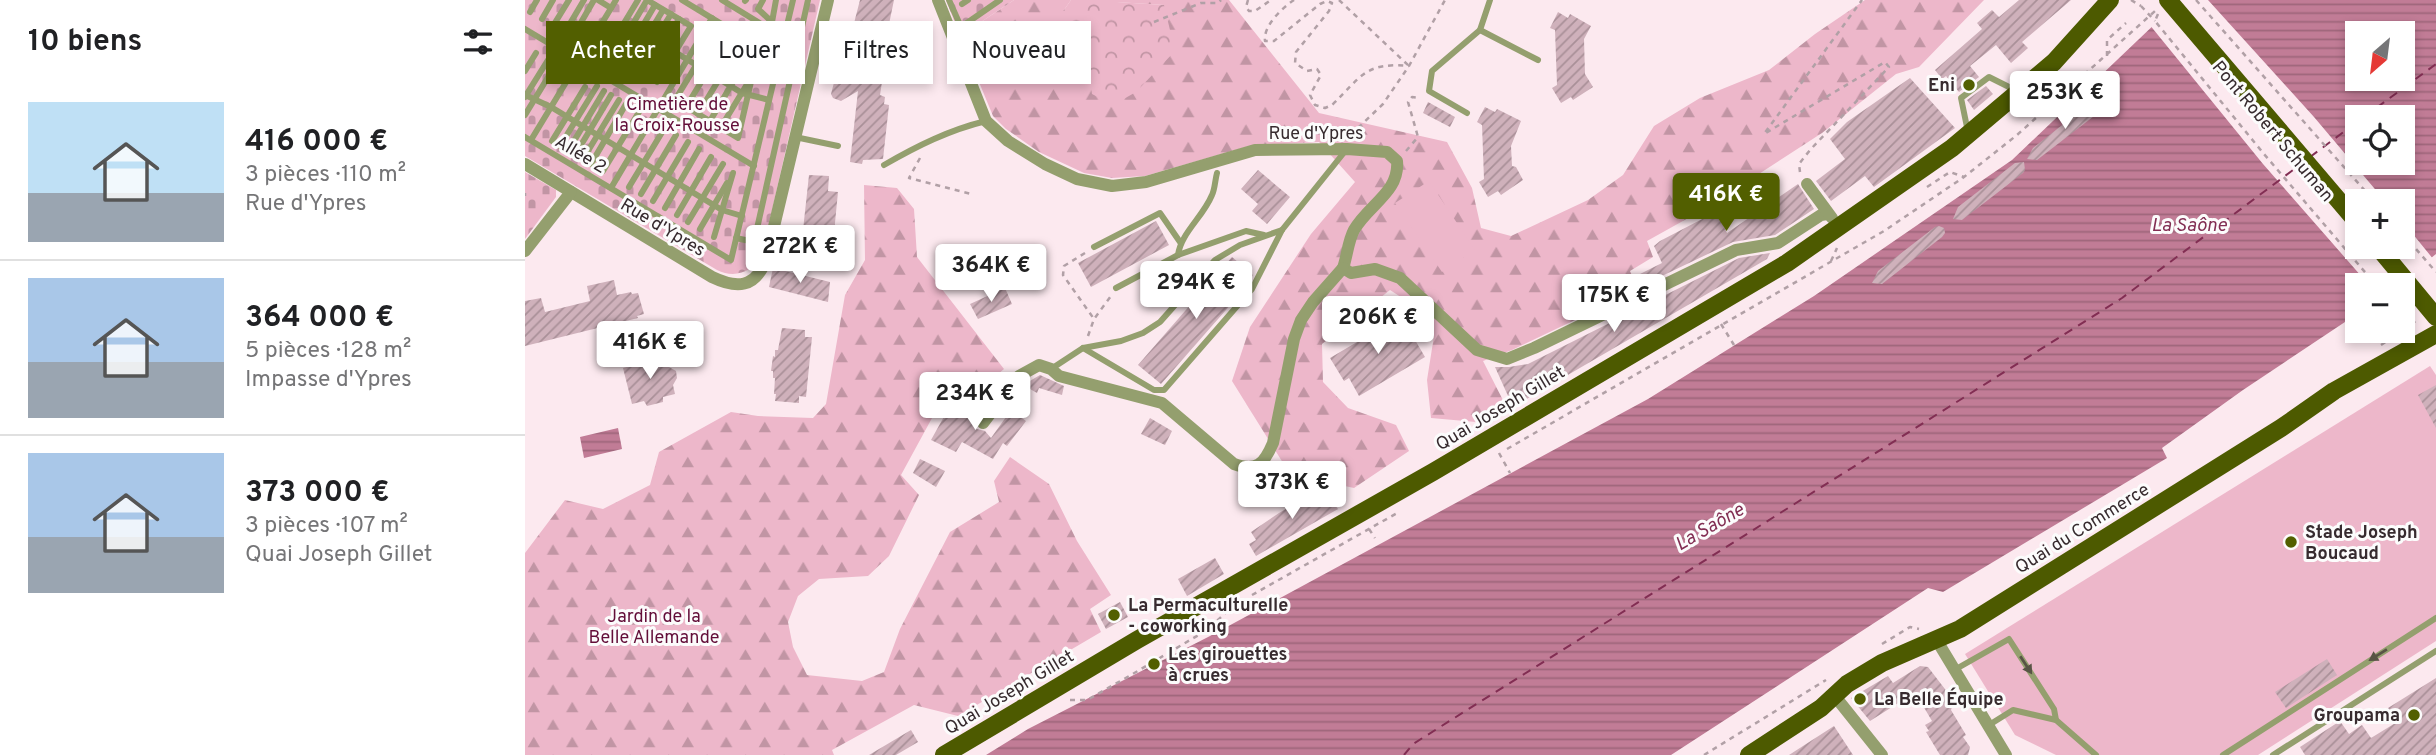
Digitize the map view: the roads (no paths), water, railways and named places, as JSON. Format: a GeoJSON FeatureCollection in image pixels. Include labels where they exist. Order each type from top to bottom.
{"type":"FeatureCollection","features":[{"type":"Feature","properties":{"kind":"main road","name":"Quai Joseph Gillet"},"geometry":{"type":"LineString","coordinates":[[944,755],[1787,263],[1969,134],[2054,62],[2110,0]]}},
{"type":"Feature","properties":{"kind":"main road","name":"Pont Robert Schuman"},"geometry":{"type":"LineString","coordinates":[[2164,4],[2345,208]]}},
{"type":"Feature","properties":{"kind":"main road"},"geometry":{"type":"LineString","coordinates":[[2388,259],[2436,317]]}},
{"type":"Feature","properties":{"kind":"main road","name":"Quai du Commerce"},"geometry":{"type":"LineString","coordinates":[[1749,755],[1821,708],[1830,688],[1847,684],[1882,663],[1972,622],[2281,428],[2334,391],[2436,334]]}},
{"type":"Feature","properties":{"kind":"street","name":"Rue d'Ypres"},"geometry":{"type":"LineString","coordinates":[[525,164],[712,276],[734,285],[754,279],[766,260],[828,0]]}},
{"type":"Feature","properties":{"kind":"street","name":"Rue d'Ypres"},"geometry":{"type":"LineString","coordinates":[[938,0],[986,121],[1008,142],[1077,179],[1112,186],[1146,182],[1255,150],[1347,149],[1387,152],[1397,161],[1398,175],[1354,231],[1343,268]]}},
{"type":"Feature","properties":{"kind":"street"},"geometry":{"type":"LineString","coordinates":[[1807,184],[1835,229]]}},
{"type":"Feature","properties":{"kind":"street"},"geometry":{"type":"LineString","coordinates":[[525,251],[571,192]]}},
{"type":"Feature","properties":{"kind":"street"},"geometry":{"type":"LineString","coordinates":[[983,423],[1019,376],[1039,365],[1051,369],[1059,376],[1162,403],[1234,464],[1247,469],[1258,466],[1267,457],[1273,443],[1294,339],[1301,320],[1343,268],[1351,273],[1374,269],[1400,278],[1477,350],[1507,359],[1546,343],[1736,250],[1778,243],[1821,215],[1835,229]]}},
{"type":"Feature","properties":{"kind":"street"},"geometry":{"type":"LineString","coordinates":[[1936,639],[2006,755]]}},
{"type":"Feature","properties":{"kind":"street"},"geometry":{"type":"LineString","coordinates":[[1830,688],[1882,755]]}},
{"type":"Feature","properties":{"kind":"lane"},"geometry":{"type":"LineString","coordinates":[[530,12],[537,0]]}},
{"type":"Feature","properties":{"kind":"lane"},"geometry":{"type":"LineString","coordinates":[[542,19],[553,0]]}},
{"type":"Feature","properties":{"kind":"lane"},"geometry":{"type":"LineString","coordinates":[[556,21],[569,0]]}},
{"type":"Feature","properties":{"kind":"lane"},"geometry":{"type":"LineString","coordinates":[[572,21],[585,0]]}},
{"type":"Feature","properties":{"kind":"lane"},"geometry":{"type":"LineString","coordinates":[[583,21],[596,0],[611,8]]}},
{"type":"Feature","properties":{"kind":"lane"},"geometry":{"type":"LineString","coordinates":[[603,21],[616,0]]}},
{"type":"Feature","properties":{"kind":"lane"},"geometry":{"type":"LineString","coordinates":[[625,21],[638,0]]}},
{"type":"Feature","properties":{"kind":"lane"},"geometry":{"type":"LineString","coordinates":[[635,21],[647,0],[691,26],[680,44]]}},
{"type":"Feature","properties":{"kind":"lane"},"geometry":{"type":"LineString","coordinates":[[682,0],[717,21]]}},
{"type":"Feature","properties":{"kind":"lane"},"geometry":{"type":"LineString","coordinates":[[722,0],[756,21]]}},
{"type":"Feature","properties":{"kind":"lane"},"geometry":{"type":"LineString","coordinates":[[763,0],[758,9],[772,22],[776,0]]}},
{"type":"Feature","properties":{"kind":"lane"},"geometry":{"type":"LineString","coordinates":[[788,21],[793,0]]}},
{"type":"Feature","properties":{"kind":"lane"},"geometry":{"type":"LineString","coordinates":[[803,21],[808,0]]}},
{"type":"Feature","properties":{"kind":"lane"},"geometry":{"type":"LineString","coordinates":[[949,0],[961,27],[1000,0]]}},
{"type":"Feature","properties":{"kind":"lane"},"geometry":{"type":"LineString","coordinates":[[1467,113],[1429,91],[1432,71],[1480,30],[1490,0]]}},
{"type":"Feature","properties":{"kind":"lane"},"geometry":{"type":"LineString","coordinates":[[646,21],[655,5]]}},
{"type":"Feature","properties":{"kind":"lane"},"geometry":{"type":"LineString","coordinates":[[656,21],[663,10]]}},
{"type":"Feature","properties":{"kind":"lane"},"geometry":{"type":"LineString","coordinates":[[667,21],[671,14]]}},
{"type":"Feature","properties":{"kind":"lane"},"geometry":{"type":"LineString","coordinates":[[611,188],[712,18]]}},
{"type":"Feature","properties":{"kind":"lane"},"geometry":{"type":"LineString","coordinates":[[525,29],[546,42]]}},
{"type":"Feature","properties":{"kind":"lane"},"geometry":{"type":"LineString","coordinates":[[1480,30],[1538,60]]}},
{"type":"Feature","properties":{"kind":"lane"},"geometry":{"type":"LineString","coordinates":[[525,71],[536,53]]}},
{"type":"Feature","properties":{"kind":"lane"},"geometry":{"type":"LineString","coordinates":[[680,55],[694,64]]}},
{"type":"Feature","properties":{"kind":"lane"},"geometry":{"type":"LineString","coordinates":[[546,63],[525,96],[551,107],[722,210],[742,216]]}},
{"type":"Feature","properties":{"kind":"lane"},"geometry":{"type":"LineString","coordinates":[[694,68],[675,100],[738,138],[745,94]]}},
{"type":"Feature","properties":{"kind":"lane"},"geometry":{"type":"LineString","coordinates":[[1969,134],[1961,98],[1989,77],[2019,92]]}},
{"type":"Feature","properties":{"kind":"lane"},"geometry":{"type":"LineString","coordinates":[[525,115],[546,80]]}},
{"type":"Feature","properties":{"kind":"lane"},"geometry":{"type":"LineString","coordinates":[[528,138],[566,84]]}},
{"type":"Feature","properties":{"kind":"lane"},"geometry":{"type":"LineString","coordinates":[[617,84],[754,166]]}},
{"type":"Feature","properties":{"kind":"lane"},"geometry":{"type":"LineString","coordinates":[[687,107],[701,84]]}},
{"type":"Feature","properties":{"kind":"lane"},"geometry":{"type":"LineString","coordinates":[[698,114],[716,84]]}},
{"type":"Feature","properties":{"kind":"lane"},"geometry":{"type":"LineString","coordinates":[[727,84],[745,94],[769,100]]}},
{"type":"Feature","properties":{"kind":"lane"},"geometry":{"type":"LineString","coordinates":[[721,127],[749,84]]}},
{"type":"Feature","properties":{"kind":"lane"},"geometry":{"type":"LineString","coordinates":[[773,84],[736,238],[754,242],[789,84]]}},
{"type":"Feature","properties":{"kind":"lane"},"geometry":{"type":"LineString","coordinates":[[560,146],[597,86]]}},
{"type":"Feature","properties":{"kind":"lane"},"geometry":{"type":"LineString","coordinates":[[710,121],[730,86]]}},
{"type":"Feature","properties":{"kind":"lane"},"geometry":{"type":"LineString","coordinates":[[552,141],[585,87]]}},
{"type":"Feature","properties":{"kind":"lane"},"geometry":{"type":"LineString","coordinates":[[568,150],[604,90]]}},
{"type":"Feature","properties":{"kind":"lane"},"geometry":{"type":"LineString","coordinates":[[575,155],[611,95]]}},
{"type":"Feature","properties":{"kind":"lane"},"geometry":{"type":"LineString","coordinates":[[583,159],[619,100]]}},
{"type":"Feature","properties":{"kind":"lane"},"geometry":{"type":"LineString","coordinates":[[591,164],[626,104]]}},
{"type":"Feature","properties":{"kind":"lane"},"geometry":{"type":"LineString","coordinates":[[603,172],[639,112]]}},
{"type":"Feature","properties":{"kind":"lane"},"geometry":{"type":"LineString","coordinates":[[884,165],[933,138],[986,121]]}},
{"type":"Feature","properties":{"kind":"lane"},"geometry":{"type":"LineString","coordinates":[[629,187],[664,128]]}},
{"type":"Feature","properties":{"kind":"lane"},"geometry":{"type":"LineString","coordinates":[[641,194],[676,135]]}},
{"type":"Feature","properties":{"kind":"lane","name":"Allée 2"},"geometry":{"type":"LineString","coordinates":[[528,138],[731,260],[736,238]]}},
{"type":"Feature","properties":{"kind":"lane"},"geometry":{"type":"LineString","coordinates":[[795,138],[838,146]]}},
{"type":"Feature","properties":{"kind":"lane"},"geometry":{"type":"LineString","coordinates":[[653,201],[688,142]]}},
{"type":"Feature","properties":{"kind":"lane"},"geometry":{"type":"LineString","coordinates":[[665,208],[699,149]]}},
{"type":"Feature","properties":{"kind":"lane"},"geometry":{"type":"LineString","coordinates":[[1083,348],[1154,390],[1164,390],[1252,289],[1282,230],[1347,149]]}},
{"type":"Feature","properties":{"kind":"lane"},"geometry":{"type":"LineString","coordinates":[[757,155],[773,158]]}},
{"type":"Feature","properties":{"kind":"lane"},"geometry":{"type":"LineString","coordinates":[[677,215],[711,157]]}},
{"type":"Feature","properties":{"kind":"lane"},"geometry":{"type":"LineString","coordinates":[[688,222],[723,164]]}},
{"type":"Feature","properties":{"kind":"lane"},"geometry":{"type":"LineString","coordinates":[[700,229],[733,173],[714,237]]}},
{"type":"Feature","properties":{"kind":"lane"},"geometry":{"type":"LineString","coordinates":[[1178,255],[1180,242],[1212,195],[1217,173]]}},
{"type":"Feature","properties":{"kind":"lane"},"geometry":{"type":"LineString","coordinates":[[1094,247],[1160,213],[1180,242]]}},
{"type":"Feature","properties":{"kind":"lane"},"geometry":{"type":"LineString","coordinates":[[1051,369],[1083,348],[1121,341],[1143,333],[1160,321],[1215,260],[1240,245],[1282,230]]}},
{"type":"Feature","properties":{"kind":"lane"},"geometry":{"type":"LineString","coordinates":[[1116,288],[1178,255],[1246,231],[1266,235]]}},
{"type":"Feature","properties":{"kind":"lane"},"geometry":{"type":"LineString","coordinates":[[2223,755],[2436,618]]}},
{"type":"Feature","properties":{"kind":"lane"},"geometry":{"type":"LineString","coordinates":[[1956,669],[2010,639],[2055,709],[2056,720]]}},
{"type":"Feature","properties":{"kind":"lane"},"geometry":{"type":"LineString","coordinates":[[2273,755],[2436,651]]}},
{"type":"Feature","properties":{"kind":"lane"},"geometry":{"type":"LineString","coordinates":[[1989,725],[2013,710],[2056,720],[2096,755]]}},
{"type":"Feature","properties":{"kind":"water","name":"La Saône"},"geometry":{"type":"Polygon","coordinates":[[[2180,0],[2436,0],[2436,254],[2412,273],[2345,273],[2345,322],[2162,448],[2167,458],[1943,592],[1928,588],[1671,755],[986,755],[1028,729],[1210,636],[1648,399],[1814,296],[2012,160],[2180,0]]]}},
{"type":"Feature","properties":{"kind":"water"},"geometry":{"type":"Polygon","coordinates":[[[618,428],[622,449],[584,458],[580,437],[618,428]]]}},
{"type":"Feature","properties":{"kind":"place","name":"Eni"},"geometry":{"type":"Point","coordinates":[1969,85]}},
{"type":"Feature","properties":{"kind":"place","name":"Stade Joseph Boucaud"},"geometry":{"type":"Point","coordinates":[2291,542]}},
{"type":"Feature","properties":{"kind":"place","name":"La Permaculturelle - coworking"},"geometry":{"type":"Point","coordinates":[1114,615]}},
{"type":"Feature","properties":{"kind":"place","name":"Les girouettes à crues"},"geometry":{"type":"Point","coordinates":[1154,664]}},
{"type":"Feature","properties":{"kind":"place","name":"La Belle Équipe"},"geometry":{"type":"Point","coordinates":[1860,699]}},
{"type":"Feature","properties":{"kind":"place","name":"Groupama"},"geometry":{"type":"Point","coordinates":[2414,715]}},
{"type":"Feature","properties":{"kind":"park label","name":"Cimetière de la Croix-Rousse"},"geometry":{"type":"Point","coordinates":[677,114]}},
{"type":"Feature","properties":{"kind":"park label","name":"Jardin de la Belle Allemande"},"geometry":{"type":"Point","coordinates":[654,626]}}]}
